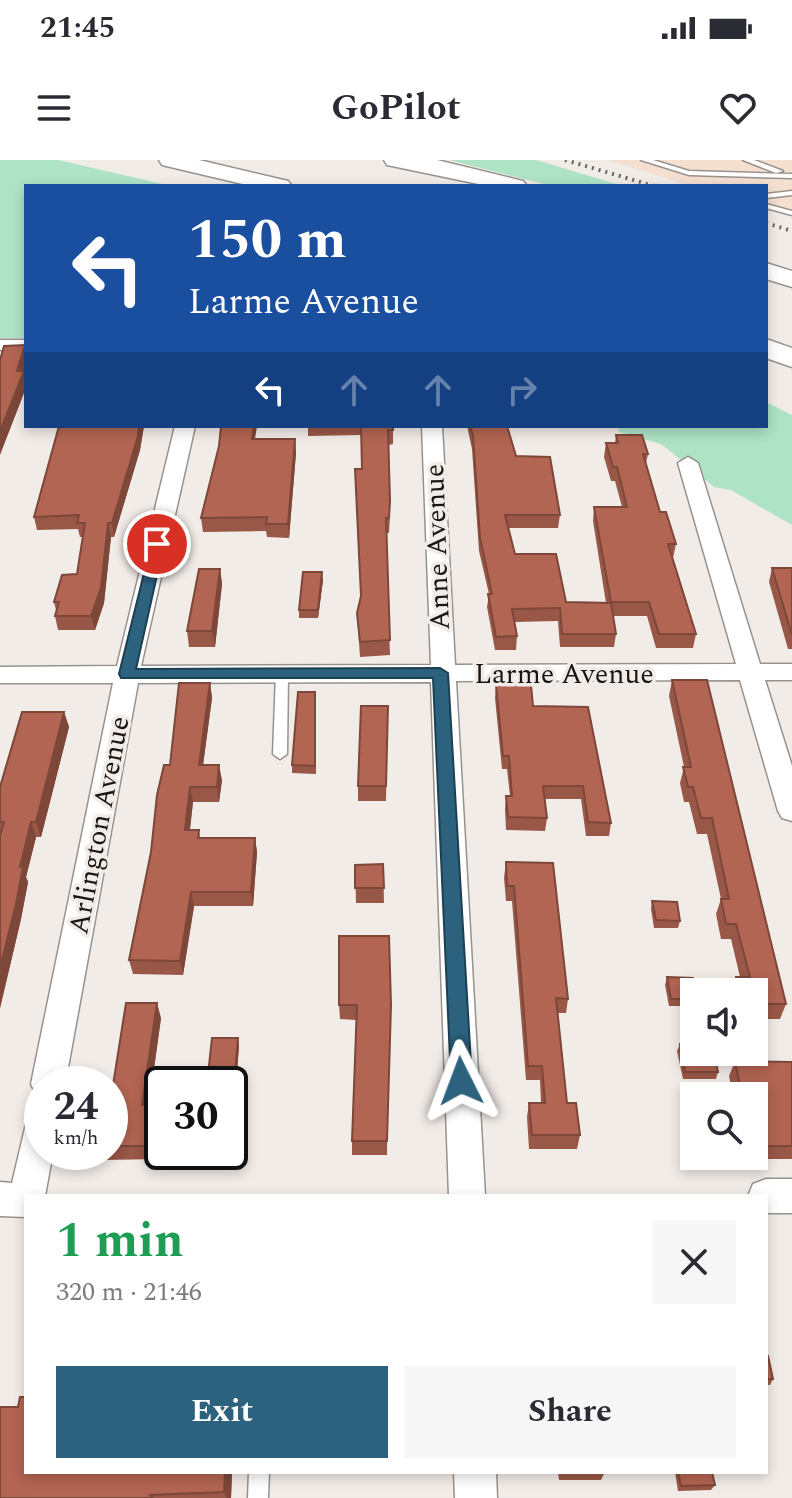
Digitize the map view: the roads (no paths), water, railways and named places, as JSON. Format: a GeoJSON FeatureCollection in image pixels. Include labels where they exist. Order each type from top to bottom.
{"type":"FeatureCollection","features":[{"type":"Feature","properties":{"kind":"highway"},"geometry":{"type":"LineString","coordinates":[[170,160],[272,184]]}},
{"type":"Feature","properties":{"kind":"highway"},"geometry":{"type":"LineString","coordinates":[[395,160],[482,184]]}},
{"type":"Feature","properties":{"kind":"highway"},"geometry":{"type":"LineString","coordinates":[[395,160],[450,169],[507,184]]}},
{"type":"Feature","properties":{"kind":"highway"},"geometry":{"type":"LineString","coordinates":[[247,178],[266,184]]}},
{"type":"Feature","properties":{"kind":"highway"},"geometry":{"type":"LineString","coordinates":[[768,260],[792,267]]}},
{"type":"Feature","properties":{"kind":"highway"},"geometry":{"type":"LineString","coordinates":[[768,272],[792,279]]}},
{"type":"Feature","properties":{"kind":"highway"},"geometry":{"type":"LineString","coordinates":[[768,328],[792,335]]}},
{"type":"Feature","properties":{"kind":"highway"},"geometry":{"type":"LineString","coordinates":[[768,349],[792,358]]}},
{"type":"Feature","properties":{"kind":"street"},"geometry":{"type":"LineString","coordinates":[[0,345],[24,345]]}},
{"type":"Feature","properties":{"kind":"street","name":"Arlington Avenue"},"geometry":{"type":"LineString","coordinates":[[51,1066],[127,674],[185,428]]}},
{"type":"Feature","properties":{"kind":"street","name":"Anne Avenue"},"geometry":{"type":"LineString","coordinates":[[432,428],[440,673],[467,1194]]}},
{"type":"Feature","properties":{"kind":"street"},"geometry":{"type":"LineString","coordinates":[[688,463],[792,811]]}},
{"type":"Feature","properties":{"kind":"street","name":"Larme Avenue"},"geometry":{"type":"LineString","coordinates":[[0,675],[792,672]]}},
{"type":"Feature","properties":{"kind":"street"},"geometry":{"type":"LineString","coordinates":[[27,1194],[32,1170]]}},
{"type":"Feature","properties":{"kind":"street"},"geometry":{"type":"LineString","coordinates":[[768,1196],[792,1196]]}},
{"type":"Feature","properties":{"kind":"street"},"geometry":{"type":"LineString","coordinates":[[0,1199],[24,1198]]}},
{"type":"Feature","properties":{"kind":"street"},"geometry":{"type":"LineString","coordinates":[[475,1474],[476,1498]]}},
{"type":"Feature","properties":{"kind":"lane"},"geometry":{"type":"LineString","coordinates":[[645,160],[689,173],[792,176]]}},
{"type":"Feature","properties":{"kind":"lane"},"geometry":{"type":"LineString","coordinates":[[747,160],[792,176]]}},
{"type":"Feature","properties":{"kind":"lane"},"geometry":{"type":"LineString","coordinates":[[768,196],[792,193]]}},
{"type":"Feature","properties":{"kind":"lane"},"geometry":{"type":"LineString","coordinates":[[768,207],[792,213]]}},
{"type":"Feature","properties":{"kind":"lane"},"geometry":{"type":"LineString","coordinates":[[280,754],[282,673]]}},
{"type":"Feature","properties":{"kind":"lane"},"geometry":{"type":"LineString","coordinates":[[258,1498],[259,1474]]}},
{"type":"Feature","properties":{"kind":"railway"},"geometry":{"type":"LineString","coordinates":[[565,160],[647,184]]}},
{"type":"Feature","properties":{"kind":"railway"},"geometry":{"type":"LineString","coordinates":[[768,224],[792,231]]}}]}
